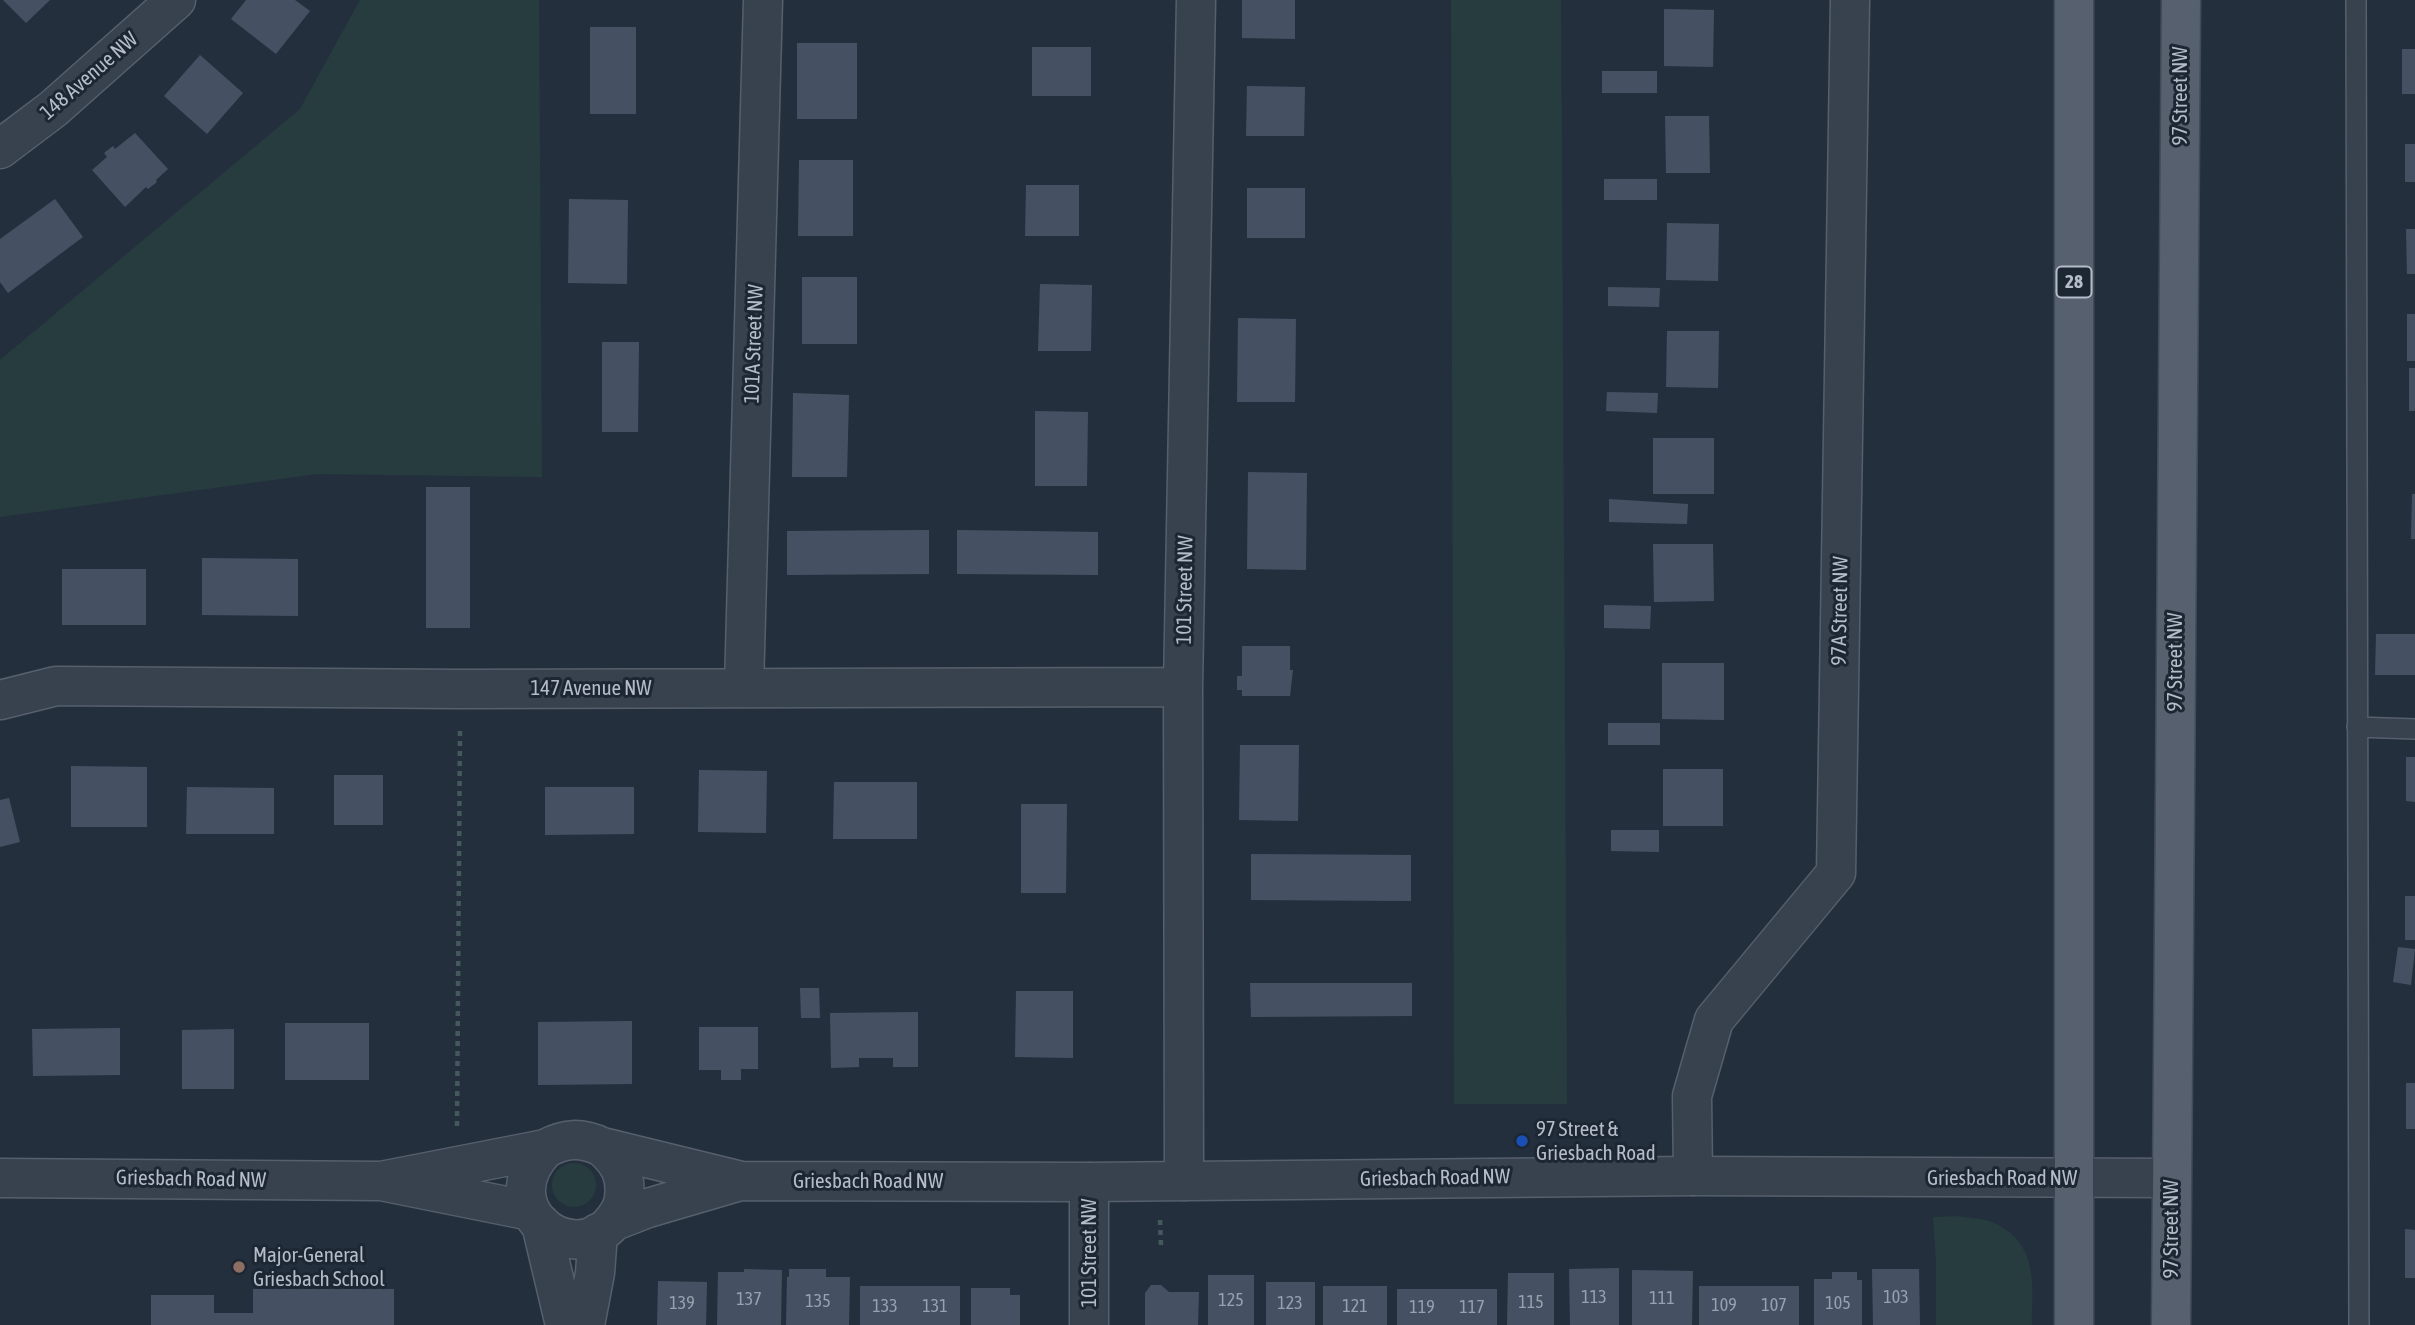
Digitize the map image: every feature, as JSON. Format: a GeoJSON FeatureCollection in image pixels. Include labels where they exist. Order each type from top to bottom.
{"type":"FeatureCollection","features":[{"type":"Feature","properties":{"kind":"main road","name":"28"},"geometry":{"type":"LineString","coordinates":[[2074,0],[2074,1178]]}},
{"type":"Feature","properties":{"kind":"main road","name":"97 Street NW"},"geometry":{"type":"LineString","coordinates":[[2171,1325],[2180,0]]}},
{"type":"Feature","properties":{"kind":"main road"},"geometry":{"type":"LineString","coordinates":[[2074,1178],[2074,1325]]}},
{"type":"Feature","properties":{"kind":"street","name":"148 Avenue NW"},"geometry":{"type":"LineString","coordinates":[[0,149],[53,109],[176,0]]}},
{"type":"Feature","properties":{"kind":"street","name":"101A Street NW"},"geometry":{"type":"LineString","coordinates":[[744,687],[763,0]]}},
{"type":"Feature","properties":{"kind":"street","name":"101 Street NW"},"geometry":{"type":"LineString","coordinates":[[1184,1181],[1183,687],[1196,0]]}},
{"type":"Feature","properties":{"kind":"street","name":"97A Street NW"},"geometry":{"type":"LineString","coordinates":[[1693,1176],[1692,1096],[1714,1020],[1836,873],[1850,0]]}},
{"type":"Feature","properties":{"kind":"street","name":"147 Avenue NW"},"geometry":{"type":"LineString","coordinates":[[0,700],[56,687],[1183,687]]}},
{"type":"Feature","properties":{"kind":"street","name":"Griesbach Road NW"},"geometry":{"type":"LineString","coordinates":[[0,1178],[381,1181],[545,1149],[573,1139],[589,1140],[602,1147],[741,1181],[1089,1182],[1693,1176],[2172,1178]]}},
{"type":"Feature","properties":{"kind":"street"},"geometry":{"type":"LineString","coordinates":[[584,1325],[605,1228],[624,1203],[626,1187],[622,1171],[614,1157],[602,1147]]}},
{"type":"Feature","properties":{"kind":"street"},"geometry":{"type":"LineString","coordinates":[[545,1149],[534,1160],[527,1175],[525,1190],[528,1206],[536,1218],[565,1325]]}},
{"type":"Feature","properties":{"kind":"street","name":"Griesbach Road NW"},"geometry":{"type":"LineString","coordinates":[[381,1181],[536,1218],[561,1237],[577,1239],[648,1208],[741,1181]]}},
{"type":"Feature","properties":{"kind":"street","name":"101 Street NW"},"geometry":{"type":"LineString","coordinates":[[1089,1182],[1089,1325]]}},
{"type":"Feature","properties":{"kind":"lane"},"geometry":{"type":"LineString","coordinates":[[2356,0],[2359,1325]]}},
{"type":"Feature","properties":{"kind":"lane"},"geometry":{"type":"LineString","coordinates":[[2357,726],[2415,729]]}},
{"type":"Feature","properties":{"kind":"path"},"geometry":{"type":"LineString","coordinates":[[457,1133],[460,689]]}},
{"type":"Feature","properties":{"kind":"green space"},"geometry":{"type":"Polygon","coordinates":[[[360,0],[539,0],[542,477],[317,474],[0,517],[0,360],[300,109],[360,0]]]}},
{"type":"Feature","properties":{"kind":"green space"},"geometry":{"type":"Polygon","coordinates":[[[1451,0],[1561,0],[1567,1104],[1454,1104],[1451,0]]]}},
{"type":"Feature","properties":{"kind":"green space"},"geometry":{"type":"Polygon","coordinates":[[[574,1163],[583,1164],[590,1169],[595,1176],[595,1194],[590,1201],[583,1206],[574,1207],[565,1206],[558,1201],[553,1194],[552,1185],[553,1176],[558,1169],[565,1164],[574,1163]]]}},
{"type":"Feature","properties":{"kind":"green space"},"geometry":{"type":"Polygon","coordinates":[[[1956,1216],[1994,1223],[2019,1242],[2030,1266],[2032,1325],[1936,1325],[1933,1217],[1956,1216]]]}},
{"type":"Feature","properties":{"kind":"building"},"geometry":{"type":"Polygon","coordinates":[[[3,0],[50,0],[26,23],[3,0]]]}},
{"type":"Feature","properties":{"kind":"building"},"geometry":{"type":"Polygon","coordinates":[[[246,0],[295,0],[310,11],[276,54],[231,19],[246,0]]]}},
{"type":"Feature","properties":{"kind":"building"},"geometry":{"type":"Polygon","coordinates":[[[1242,0],[1295,0],[1295,39],[1242,38],[1242,0]]]}},
{"type":"Feature","properties":{"kind":"building"},"geometry":{"type":"Polygon","coordinates":[[[1664,9],[1714,10],[1713,67],[1664,66],[1664,9]]]}},
{"type":"Feature","properties":{"kind":"building"},"geometry":{"type":"Polygon","coordinates":[[[590,27],[636,27],[636,114],[590,114],[590,27]]]}},
{"type":"Feature","properties":{"kind":"building"},"geometry":{"type":"Polygon","coordinates":[[[797,43],[857,43],[857,119],[797,119],[797,43]]]}},
{"type":"Feature","properties":{"kind":"building"},"geometry":{"type":"Polygon","coordinates":[[[1032,47],[1091,47],[1091,96],[1032,96],[1032,47]]]}},
{"type":"Feature","properties":{"kind":"building"},"geometry":{"type":"Polygon","coordinates":[[[2402,49],[2415,49],[2415,94],[2402,94],[2402,49]]]}},
{"type":"Feature","properties":{"kind":"building"},"geometry":{"type":"Polygon","coordinates":[[[200,55],[243,93],[207,134],[164,96],[200,55]]]}},
{"type":"Feature","properties":{"kind":"building"},"geometry":{"type":"Polygon","coordinates":[[[1602,71],[1657,71],[1657,93],[1602,93],[1602,71]]]}},
{"type":"Feature","properties":{"kind":"building"},"geometry":{"type":"Polygon","coordinates":[[[1247,86],[1305,87],[1304,136],[1246,136],[1247,86]]]}},
{"type":"Feature","properties":{"kind":"building"},"geometry":{"type":"Polygon","coordinates":[[[1665,116],[1709,116],[1710,173],[1666,173],[1665,116]]]}},
{"type":"Feature","properties":{"kind":"building"},"geometry":{"type":"Polygon","coordinates":[[[135,133],[168,169],[157,182],[148,189],[146,187],[125,207],[92,170],[107,157],[104,153],[113,146],[115,149],[135,133]]]}},
{"type":"Feature","properties":{"kind":"building"},"geometry":{"type":"Polygon","coordinates":[[[2405,144],[2415,144],[2415,182],[2405,182],[2405,144]]]}},
{"type":"Feature","properties":{"kind":"building"},"geometry":{"type":"Polygon","coordinates":[[[799,160],[853,160],[853,236],[798,236],[799,160]]]}},
{"type":"Feature","properties":{"kind":"building"},"geometry":{"type":"Polygon","coordinates":[[[1604,179],[1657,179],[1657,200],[1604,200],[1604,179]]]}},
{"type":"Feature","properties":{"kind":"building"},"geometry":{"type":"Polygon","coordinates":[[[1026,185],[1079,185],[1079,236],[1025,236],[1026,185]]]}},
{"type":"Feature","properties":{"kind":"building"},"geometry":{"type":"Polygon","coordinates":[[[1247,188],[1305,188],[1305,238],[1247,238],[1247,188]]]}},
{"type":"Feature","properties":{"kind":"building"},"geometry":{"type":"Polygon","coordinates":[[[55,199],[83,237],[8,293],[0,282],[0,239],[55,199]]]}},
{"type":"Feature","properties":{"kind":"building"},"geometry":{"type":"Polygon","coordinates":[[[569,199],[628,200],[627,284],[568,283],[569,199]]]}},
{"type":"Feature","properties":{"kind":"building"},"geometry":{"type":"Polygon","coordinates":[[[1667,223],[1719,224],[1718,281],[1666,280],[1667,223]]]}},
{"type":"Feature","properties":{"kind":"building"},"geometry":{"type":"Polygon","coordinates":[[[2406,229],[2415,229],[2415,274],[2407,274],[2406,229]]]}},
{"type":"Feature","properties":{"kind":"building"},"geometry":{"type":"Polygon","coordinates":[[[802,277],[857,277],[857,344],[802,344],[802,277]]]}},
{"type":"Feature","properties":{"kind":"building"},"geometry":{"type":"Polygon","coordinates":[[[1040,284],[1092,285],[1091,351],[1038,351],[1040,284]]]}},
{"type":"Feature","properties":{"kind":"building"},"geometry":{"type":"Polygon","coordinates":[[[1608,287],[1660,288],[1659,307],[1608,306],[1608,287]]]}},
{"type":"Feature","properties":{"kind":"building"},"geometry":{"type":"Polygon","coordinates":[[[2407,314],[2415,314],[2415,361],[2407,361],[2407,314]]]}},
{"type":"Feature","properties":{"kind":"building"},"geometry":{"type":"Polygon","coordinates":[[[1238,318],[1296,319],[1295,402],[1237,402],[1238,318]]]}},
{"type":"Feature","properties":{"kind":"building"},"geometry":{"type":"Polygon","coordinates":[[[1667,331],[1719,331],[1718,388],[1666,387],[1667,331]]]}},
{"type":"Feature","properties":{"kind":"building"},"geometry":{"type":"Polygon","coordinates":[[[602,342],[639,342],[638,432],[602,432],[602,342]]]}},
{"type":"Feature","properties":{"kind":"building"},"geometry":{"type":"Polygon","coordinates":[[[2409,368],[2415,368],[2415,411],[2409,411],[2409,368]]]}},
{"type":"Feature","properties":{"kind":"building"},"geometry":{"type":"Polygon","coordinates":[[[1607,392],[1658,393],[1657,413],[1606,411],[1607,392]]]}},
{"type":"Feature","properties":{"kind":"building"},"geometry":{"type":"Polygon","coordinates":[[[793,393],[849,395],[847,477],[792,477],[793,393]]]}},
{"type":"Feature","properties":{"kind":"building"},"geometry":{"type":"Polygon","coordinates":[[[1035,411],[1088,412],[1087,486],[1035,486],[1035,411]]]}},
{"type":"Feature","properties":{"kind":"building"},"geometry":{"type":"Polygon","coordinates":[[[1653,438],[1714,438],[1714,494],[1653,494],[1653,438]]]}},
{"type":"Feature","properties":{"kind":"building"},"geometry":{"type":"Polygon","coordinates":[[[1248,472],[1307,473],[1306,570],[1247,569],[1248,472]]]}},
{"type":"Feature","properties":{"kind":"building"},"geometry":{"type":"Polygon","coordinates":[[[426,487],[470,487],[470,628],[426,628],[426,487]]]}},
{"type":"Feature","properties":{"kind":"building"},"geometry":{"type":"Polygon","coordinates":[[[2412,494],[2415,494],[2415,539],[2411,539],[2412,494]]]}},
{"type":"Feature","properties":{"kind":"building"},"geometry":{"type":"Polygon","coordinates":[[[1609,499],[1688,504],[1687,524],[1609,522],[1609,499]]]}},
{"type":"Feature","properties":{"kind":"building"},"geometry":{"type":"Polygon","coordinates":[[[929,530],[929,574],[787,575],[787,531],[929,530]]]}},
{"type":"Feature","properties":{"kind":"building"},"geometry":{"type":"Polygon","coordinates":[[[957,530],[1098,532],[1098,575],[957,574],[957,530]]]}},
{"type":"Feature","properties":{"kind":"building"},"geometry":{"type":"Polygon","coordinates":[[[1653,544],[1713,544],[1714,601],[1654,602],[1653,544]]]}},
{"type":"Feature","properties":{"kind":"building"},"geometry":{"type":"Polygon","coordinates":[[[202,558],[298,559],[298,616],[202,615],[202,558]]]}},
{"type":"Feature","properties":{"kind":"building"},"geometry":{"type":"Polygon","coordinates":[[[62,569],[146,569],[146,625],[62,625],[62,569]]]}},
{"type":"Feature","properties":{"kind":"building"},"geometry":{"type":"Polygon","coordinates":[[[1604,605],[1651,606],[1650,629],[1604,628],[1604,605]]]}},
{"type":"Feature","properties":{"kind":"building"},"geometry":{"type":"Polygon","coordinates":[[[2376,634],[2415,634],[2415,675],[2375,675],[2376,634]]]}},
{"type":"Feature","properties":{"kind":"building"},"geometry":{"type":"Polygon","coordinates":[[[1242,646],[1290,646],[1290,670],[1293,670],[1290,696],[1242,696],[1242,690],[1237,690],[1237,676],[1242,676],[1242,646]]]}},
{"type":"Feature","properties":{"kind":"building"},"geometry":{"type":"Polygon","coordinates":[[[1662,663],[1724,663],[1724,720],[1662,719],[1662,663]]]}},
{"type":"Feature","properties":{"kind":"building"},"geometry":{"type":"Polygon","coordinates":[[[1608,723],[1660,723],[1660,745],[1608,745],[1608,723]]]}},
{"type":"Feature","properties":{"kind":"building"},"geometry":{"type":"Polygon","coordinates":[[[1240,745],[1299,745],[1298,821],[1239,820],[1240,745]]]}},
{"type":"Feature","properties":{"kind":"building"},"geometry":{"type":"Polygon","coordinates":[[[2406,757],[2415,757],[2415,802],[2406,801],[2406,757]]]}},
{"type":"Feature","properties":{"kind":"building"},"geometry":{"type":"Polygon","coordinates":[[[71,766],[147,767],[147,827],[71,827],[71,766]]]}},
{"type":"Feature","properties":{"kind":"building"},"geometry":{"type":"Polygon","coordinates":[[[1663,769],[1723,769],[1723,826],[1663,826],[1663,769]]]}},
{"type":"Feature","properties":{"kind":"building"},"geometry":{"type":"Polygon","coordinates":[[[699,770],[767,771],[766,833],[698,832],[699,770]]]}},
{"type":"Feature","properties":{"kind":"building"},"geometry":{"type":"Polygon","coordinates":[[[334,775],[383,775],[383,825],[334,825],[334,775]]]}},
{"type":"Feature","properties":{"kind":"building"},"geometry":{"type":"Polygon","coordinates":[[[834,782],[917,782],[917,839],[833,839],[834,782]]]}},
{"type":"Feature","properties":{"kind":"building"},"geometry":{"type":"Polygon","coordinates":[[[187,787],[274,788],[274,834],[186,834],[187,787]]]}},
{"type":"Feature","properties":{"kind":"building"},"geometry":{"type":"Polygon","coordinates":[[[545,787],[634,787],[634,834],[545,835],[545,787]]]}},
{"type":"Feature","properties":{"kind":"building"},"geometry":{"type":"Polygon","coordinates":[[[9,798],[20,842],[0,847],[0,800],[9,798]]]}},
{"type":"Feature","properties":{"kind":"building"},"geometry":{"type":"Polygon","coordinates":[[[1021,804],[1067,804],[1066,893],[1021,893],[1021,804]]]}},
{"type":"Feature","properties":{"kind":"building"},"geometry":{"type":"Polygon","coordinates":[[[1611,830],[1659,830],[1659,852],[1611,851],[1611,830]]]}},
{"type":"Feature","properties":{"kind":"building"},"geometry":{"type":"Polygon","coordinates":[[[1251,854],[1411,855],[1411,901],[1251,900],[1251,854]]]}},
{"type":"Feature","properties":{"kind":"building"},"geometry":{"type":"Polygon","coordinates":[[[2405,896],[2415,896],[2415,940],[2405,940],[2405,896]]]}},
{"type":"Feature","properties":{"kind":"building"},"geometry":{"type":"Polygon","coordinates":[[[2398,947],[2415,949],[2411,985],[2393,982],[2398,947]]]}},
{"type":"Feature","properties":{"kind":"building"},"geometry":{"type":"Polygon","coordinates":[[[1250,983],[1412,983],[1412,1016],[1251,1017],[1250,983]]]}},
{"type":"Feature","properties":{"kind":"building"},"geometry":{"type":"Polygon","coordinates":[[[800,988],[819,988],[820,1018],[801,1018],[800,988]]]}},
{"type":"Feature","properties":{"kind":"building"},"geometry":{"type":"Polygon","coordinates":[[[1016,991],[1073,991],[1073,1058],[1015,1057],[1016,991]]]}},
{"type":"Feature","properties":{"kind":"building"},"geometry":{"type":"Polygon","coordinates":[[[918,1012],[918,1067],[893,1067],[893,1058],[859,1058],[859,1067],[831,1068],[830,1013],[918,1012]]]}},
{"type":"Feature","properties":{"kind":"building"},"geometry":{"type":"Polygon","coordinates":[[[632,1021],[632,1084],[538,1085],[538,1022],[632,1021]]]}},
{"type":"Feature","properties":{"kind":"building"},"geometry":{"type":"Polygon","coordinates":[[[285,1023],[369,1023],[369,1080],[285,1080],[285,1023]]]}},
{"type":"Feature","properties":{"kind":"building"},"geometry":{"type":"Polygon","coordinates":[[[699,1027],[758,1027],[758,1069],[741,1069],[741,1080],[721,1080],[721,1070],[699,1070],[699,1027]]]}},
{"type":"Feature","properties":{"kind":"building"},"geometry":{"type":"Polygon","coordinates":[[[120,1028],[120,1075],[33,1076],[32,1029],[120,1028]]]}},
{"type":"Feature","properties":{"kind":"building"},"geometry":{"type":"Polygon","coordinates":[[[234,1029],[234,1089],[182,1089],[182,1030],[234,1029]]]}},
{"type":"Feature","properties":{"kind":"building"},"geometry":{"type":"Polygon","coordinates":[[[2406,1083],[2415,1083],[2415,1129],[2406,1129],[2406,1083]]]}},
{"type":"Feature","properties":{"kind":"building"},"geometry":{"type":"Polygon","coordinates":[[[2405,1229],[2415,1230],[2415,1278],[2405,1278],[2405,1229]]]}},
{"type":"Feature","properties":{"kind":"building"},"geometry":{"type":"Polygon","coordinates":[[[1619,1268],[1619,1325],[1570,1325],[1569,1269],[1619,1268]]]}},
{"type":"Feature","properties":{"kind":"building"},"geometry":{"type":"Polygon","coordinates":[[[744,1269],[782,1270],[781,1325],[717,1325],[718,1272],[744,1272],[744,1269]]]}},
{"type":"Feature","properties":{"kind":"building"},"geometry":{"type":"Polygon","coordinates":[[[789,1269],[826,1269],[826,1277],[850,1277],[849,1325],[786,1325],[789,1269]]]}},
{"type":"Feature","properties":{"kind":"building"},"geometry":{"type":"Polygon","coordinates":[[[1872,1269],[1919,1269],[1920,1325],[1873,1325],[1872,1269]]]}},
{"type":"Feature","properties":{"kind":"building"},"geometry":{"type":"Polygon","coordinates":[[[1632,1270],[1693,1271],[1692,1325],[1632,1325],[1632,1270]]]}},
{"type":"Feature","properties":{"kind":"building"},"geometry":{"type":"Polygon","coordinates":[[[1832,1272],[1857,1272],[1857,1280],[1862,1280],[1862,1325],[1814,1325],[1814,1279],[1832,1279],[1832,1272]]]}},
{"type":"Feature","properties":{"kind":"building"},"geometry":{"type":"Polygon","coordinates":[[[1508,1273],[1554,1273],[1554,1325],[1507,1325],[1508,1273]]]}},
{"type":"Feature","properties":{"kind":"building"},"geometry":{"type":"Polygon","coordinates":[[[1208,1275],[1254,1275],[1254,1325],[1208,1325],[1208,1275]]]}},
{"type":"Feature","properties":{"kind":"building"},"geometry":{"type":"Polygon","coordinates":[[[658,1281],[707,1282],[706,1325],[657,1325],[658,1281]]]}},
{"type":"Feature","properties":{"kind":"building"},"geometry":{"type":"Polygon","coordinates":[[[1266,1282],[1315,1282],[1315,1325],[1266,1325],[1266,1282]]]}},
{"type":"Feature","properties":{"kind":"building"},"geometry":{"type":"Polygon","coordinates":[[[1151,1285],[1161,1285],[1169,1292],[1199,1292],[1198,1325],[1145,1325],[1145,1293],[1151,1285]]]}},
{"type":"Feature","properties":{"kind":"building"},"geometry":{"type":"Polygon","coordinates":[[[860,1286],[960,1286],[960,1325],[860,1325],[860,1286]]]}},
{"type":"Feature","properties":{"kind":"building"},"geometry":{"type":"Polygon","coordinates":[[[1323,1286],[1387,1286],[1387,1325],[1323,1325],[1323,1286]]]}},
{"type":"Feature","properties":{"kind":"building"},"geometry":{"type":"Polygon","coordinates":[[[1699,1286],[1799,1286],[1799,1325],[1699,1325],[1699,1286]]]}},
{"type":"Feature","properties":{"kind":"building"},"geometry":{"type":"Polygon","coordinates":[[[971,1288],[1010,1288],[1010,1295],[1020,1295],[1020,1325],[971,1325],[971,1288]]]}},
{"type":"Feature","properties":{"kind":"building"},"geometry":{"type":"Polygon","coordinates":[[[253,1289],[394,1289],[394,1325],[151,1325],[151,1295],[214,1295],[214,1313],[253,1313],[253,1289]]]}},
{"type":"Feature","properties":{"kind":"building"},"geometry":{"type":"Polygon","coordinates":[[[1397,1289],[1497,1289],[1497,1325],[1397,1325],[1397,1289]]]}},
{"type":"Feature","properties":{"kind":"place","name":"97 Street & Griesbach Road"},"geometry":{"type":"Point","coordinates":[1522,1141]}},
{"type":"Feature","properties":{"kind":"place","name":"Major-General Griesbach School"},"geometry":{"type":"Point","coordinates":[239,1267]}}]}
